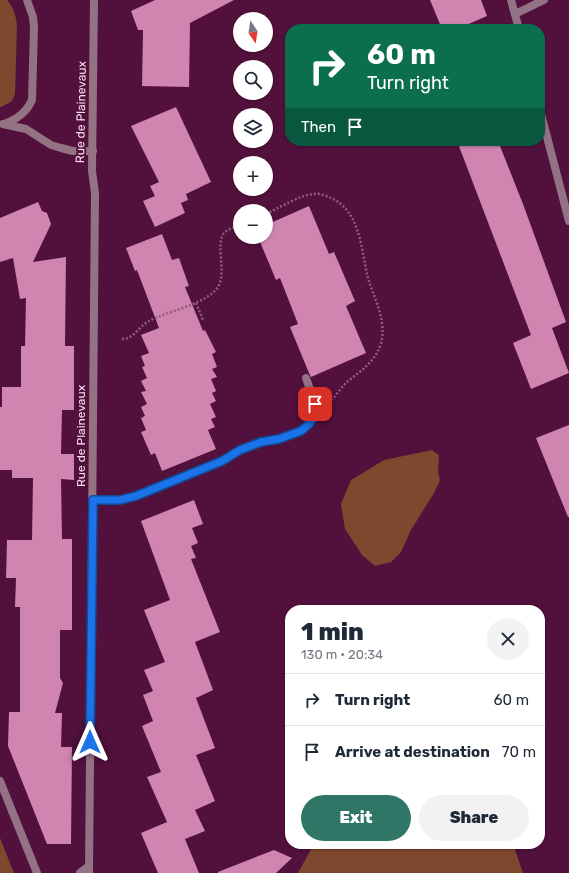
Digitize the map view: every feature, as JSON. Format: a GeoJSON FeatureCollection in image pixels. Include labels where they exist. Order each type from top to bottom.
{"type":"FeatureCollection","features":[{"type":"Feature","properties":{"kind":"street"},"geometry":{"type":"LineString","coordinates":[[2,124],[15,120],[23,114],[32,100],[34,27],[33,17],[27,0]]}},
{"type":"Feature","properties":{"kind":"street","name":"Rue de Plainevaux"},"geometry":{"type":"LineString","coordinates":[[89,869],[95,193],[92,171],[94,0]]}},
{"type":"Feature","properties":{"kind":"street"},"geometry":{"type":"LineString","coordinates":[[511,0],[518,24]]}},
{"type":"Feature","properties":{"kind":"street"},"geometry":{"type":"LineString","coordinates":[[515,14],[544,0]]}},
{"type":"Feature","properties":{"kind":"street"},"geometry":{"type":"LineString","coordinates":[[2,124],[26,129],[51,145],[61,148],[73,151],[93,151]]}},
{"type":"Feature","properties":{"kind":"street"},"geometry":{"type":"LineString","coordinates":[[545,129],[569,221]]}},
{"type":"Feature","properties":{"kind":"street"},"geometry":{"type":"LineString","coordinates":[[93,500],[120,500],[136,496],[222,461],[240,450],[261,442],[279,439],[301,431],[309,424],[315,415],[315,404],[306,378]]}},
{"type":"Feature","properties":{"kind":"street"},"geometry":{"type":"LineString","coordinates":[[0,781],[37,872]]}},
{"type":"Feature","properties":{"kind":"street"},"geometry":{"type":"LineString","coordinates":[[80,873],[89,869]]}},
{"type":"Feature","properties":{"kind":"path"},"geometry":{"type":"LineString","coordinates":[[273,211],[313,193],[323,195],[340,203],[350,213],[356,226],[361,241],[372,291],[381,316],[381,343],[375,357],[364,370],[347,382],[326,408],[315,415]]}},
{"type":"Feature","properties":{"kind":"path"},"geometry":{"type":"LineString","coordinates":[[122,339],[131,338],[149,321],[196,302],[216,289],[221,282],[221,241],[224,234],[233,227]]}},
{"type":"Feature","properties":{"kind":"path"},"geometry":{"type":"LineString","coordinates":[[196,302],[203,320]]}},
{"type":"Feature","properties":{"kind":"shaded area"},"geometry":{"type":"Polygon","coordinates":[[[0,0],[7,0],[11,6],[17,26],[15,94],[12,101],[1,107],[0,107],[0,0]]]}},
{"type":"Feature","properties":{"kind":"shaded area"},"geometry":{"type":"Polygon","coordinates":[[[432,450],[439,455],[438,472],[440,480],[434,493],[411,530],[401,552],[391,562],[375,566],[362,555],[345,529],[341,504],[351,480],[384,460],[432,450]]]}},
{"type":"Feature","properties":{"kind":"shaded area"},"geometry":{"type":"Polygon","coordinates":[[[0,838],[14,873],[0,873],[0,838]]]}},
{"type":"Feature","properties":{"kind":"shaded area"},"geometry":{"type":"Polygon","coordinates":[[[311,849],[515,849],[523,873],[298,873],[311,849]]]}},
{"type":"Feature","properties":{"kind":"building"},"geometry":{"type":"Polygon","coordinates":[[[155,0],[234,0],[190,23],[189,87],[142,86],[143,30],[138,30],[131,11],[155,0]]]}},
{"type":"Feature","properties":{"kind":"building"},"geometry":{"type":"Polygon","coordinates":[[[430,0],[481,0],[487,16],[469,24],[440,24],[430,0]]]}},
{"type":"Feature","properties":{"kind":"building"},"geometry":{"type":"Polygon","coordinates":[[[176,107],[211,182],[186,194],[188,200],[181,203],[185,213],[155,227],[143,201],[155,196],[150,186],[159,182],[131,126],[176,107]]]}},
{"type":"Feature","properties":{"kind":"building"},"geometry":{"type":"Polygon","coordinates":[[[459,146],[500,146],[566,322],[552,328],[569,373],[531,389],[513,343],[531,335],[459,146]]]}},
{"type":"Feature","properties":{"kind":"building"},"geometry":{"type":"Polygon","coordinates":[[[38,202],[42,211],[47,213],[51,224],[33,262],[66,257],[65,346],[74,346],[74,410],[62,410],[61,454],[74,454],[74,480],[61,479],[62,539],[72,539],[72,630],[60,630],[60,678],[63,683],[55,713],[62,713],[61,747],[72,747],[71,844],[47,844],[8,746],[9,712],[20,712],[20,607],[15,607],[16,578],[6,578],[7,540],[32,540],[33,478],[12,478],[12,470],[0,470],[0,407],[2,407],[2,387],[21,387],[21,346],[25,346],[26,298],[20,299],[13,258],[0,262],[0,218],[38,202]]]}},
{"type":"Feature","properties":{"kind":"building"},"geometry":{"type":"Polygon","coordinates":[[[309,206],[329,254],[334,252],[355,301],[346,306],[366,353],[311,377],[290,327],[298,324],[280,278],[276,280],[261,244],[273,244],[273,222],[309,206]]]}},
{"type":"Feature","properties":{"kind":"building"},"geometry":{"type":"Polygon","coordinates":[[[162,234],[172,260],[179,258],[189,286],[185,287],[203,331],[205,330],[216,352],[212,354],[217,367],[212,369],[217,377],[211,379],[216,391],[212,393],[216,401],[210,404],[216,417],[211,419],[215,427],[208,430],[216,449],[162,471],[155,453],[151,455],[141,432],[146,430],[141,418],[145,416],[141,407],[147,404],[141,392],[146,391],[141,381],[147,378],[142,367],[145,366],[141,356],[149,353],[141,335],[159,328],[137,270],[135,271],[126,248],[162,234]]]}},
{"type":"Feature","properties":{"kind":"building"},"geometry":{"type":"Polygon","coordinates":[[[569,425],[569,517],[568,517],[536,438],[569,425]]]}},
{"type":"Feature","properties":{"kind":"building"},"geometry":{"type":"Polygon","coordinates":[[[194,500],[203,524],[192,528],[198,543],[191,546],[196,558],[191,559],[220,632],[195,642],[213,690],[196,698],[215,748],[196,755],[215,801],[195,810],[205,831],[185,839],[199,873],[158,873],[141,833],[167,822],[147,777],[161,772],[142,726],[153,721],[143,695],[153,691],[144,670],[165,662],[144,610],[170,600],[141,521],[194,500]]]}},
{"type":"Feature","properties":{"kind":"building"},"geometry":{"type":"Polygon","coordinates":[[[274,850],[292,858],[276,873],[218,873],[218,872],[274,850]]]}},
{"type":"Feature","properties":{"kind":"route"},"geometry":{"type":"LineString","coordinates":[[90,742],[93,500],[120,500],[136,496],[222,461],[240,450],[261,442],[279,439],[301,431],[309,424],[315,415],[315,404]]}}]}
